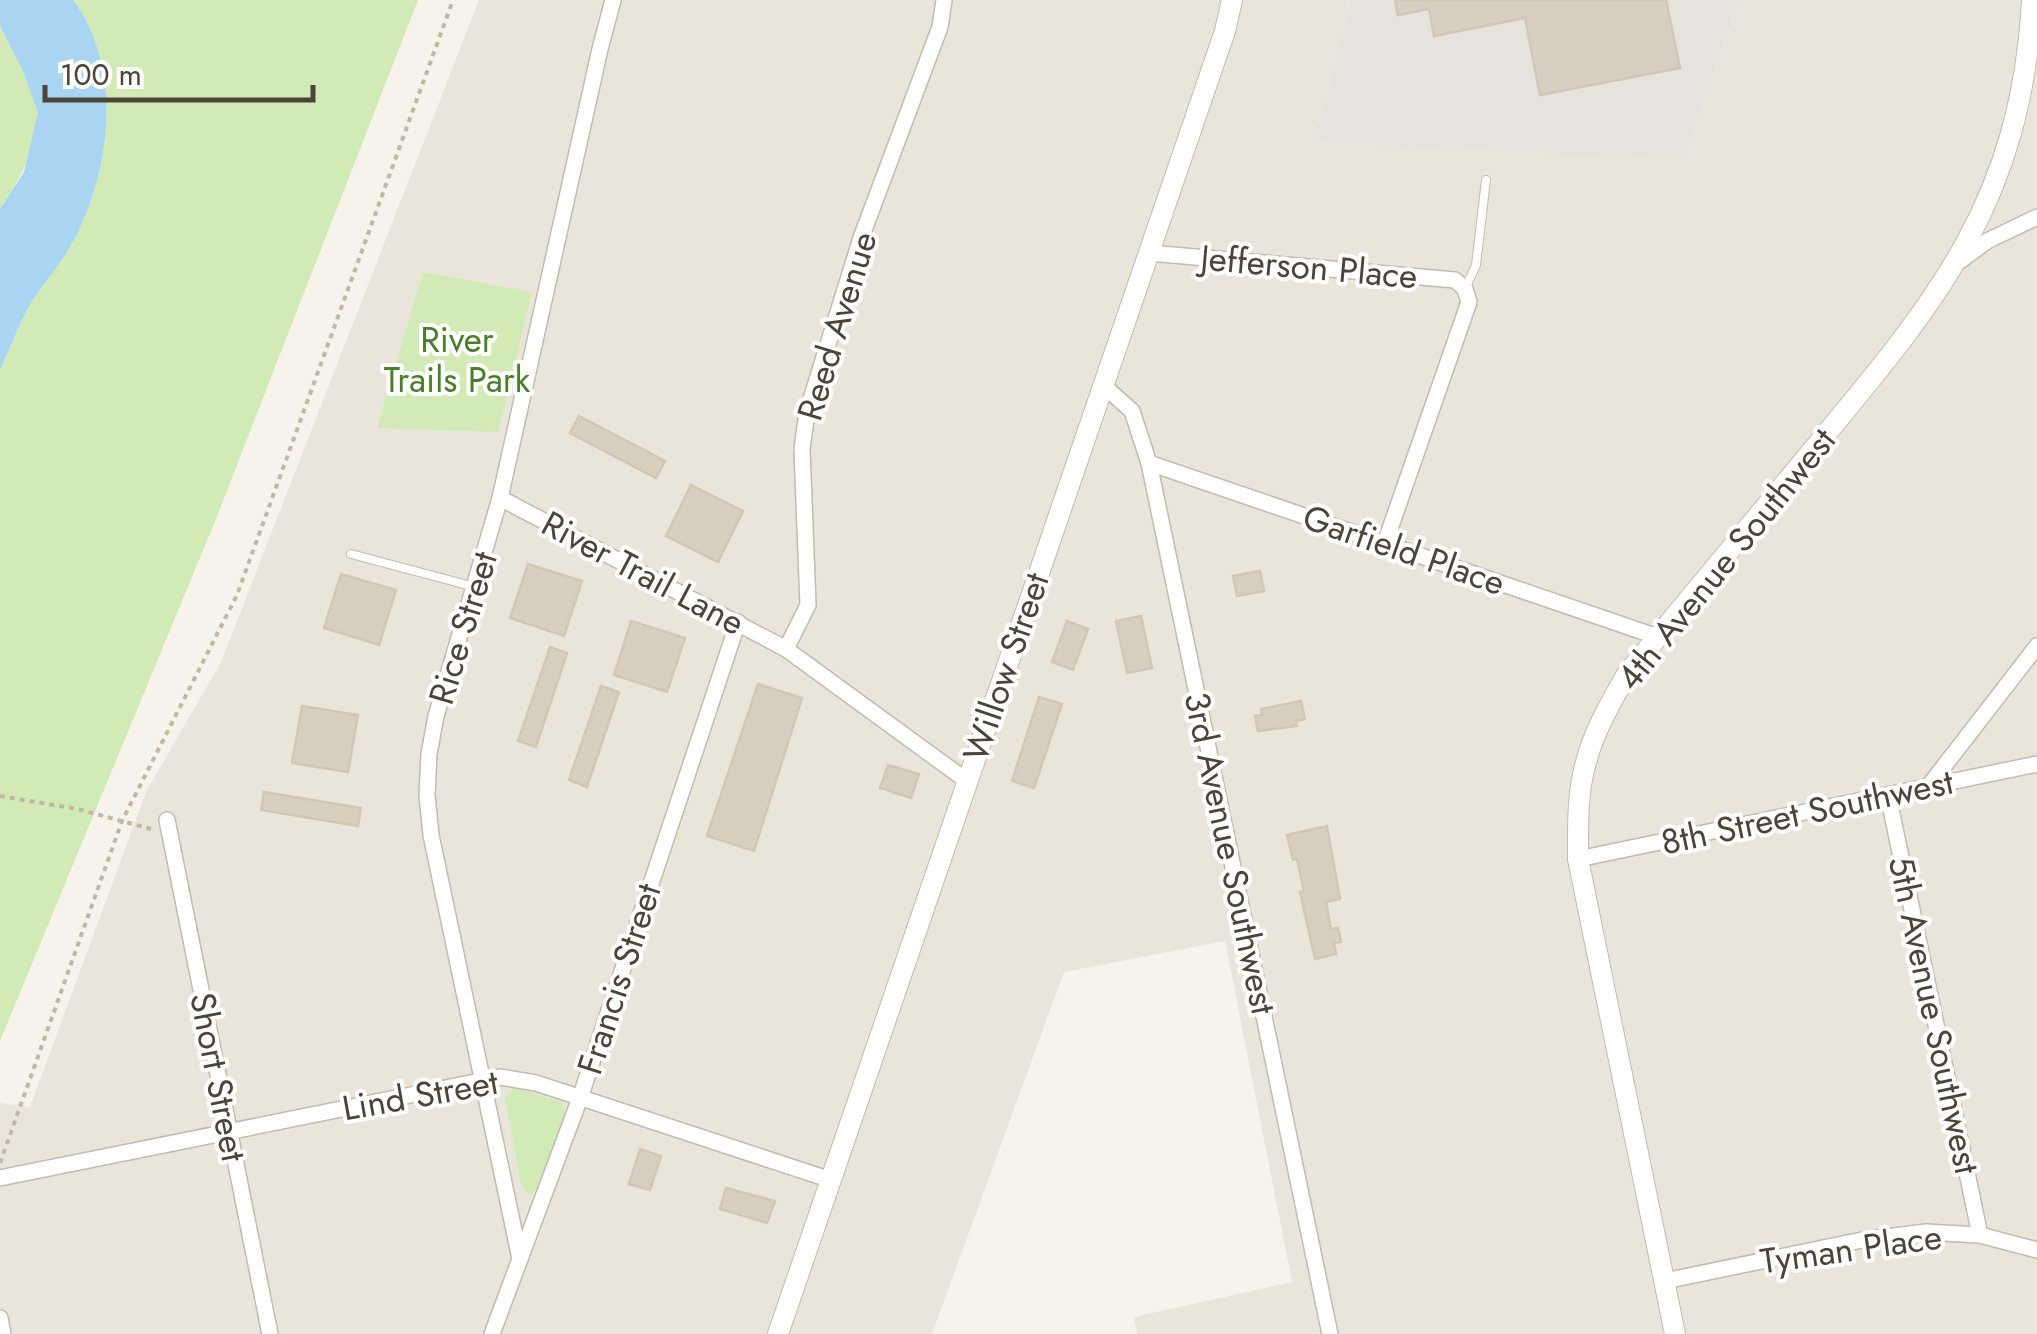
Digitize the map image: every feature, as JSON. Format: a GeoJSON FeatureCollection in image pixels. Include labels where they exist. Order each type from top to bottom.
{"type":"FeatureCollection","features":[{"type":"Feature","properties":{"kind":"street","name":"Rice Street"},"geometry":{"type":"LineString","coordinates":[[520,1259],[431,835],[426,795],[429,754],[436,716],[500,498],[595,69],[614,0]]}},
{"type":"Feature","properties":{"kind":"street","name":"Reed Avenue"},"geometry":{"type":"LineString","coordinates":[[786,649],[808,605],[802,449],[806,412],[861,238],[940,27],[944,0]]}},
{"type":"Feature","properties":{"kind":"street","name":"Willow Street"},"geometry":{"type":"LineString","coordinates":[[778,1334],[1150,252],[1232,0]]}},
{"type":"Feature","properties":{"kind":"street","name":"4th Avenue Southwest"},"geometry":{"type":"LineString","coordinates":[[1675,1334],[1578,859],[1578,810],[1586,762],[1627,674],[1908,335],[1956,264],[1984,211],[2005,156],[2021,100],[2032,0]]}},
{"type":"Feature","properties":{"kind":"street"},"geometry":{"type":"LineString","coordinates":[[1956,264],[1987,240],[2037,216]]}},
{"type":"Feature","properties":{"kind":"street","name":"Jefferson Place"},"geometry":{"type":"LineString","coordinates":[[1150,252],[1455,280],[1465,289]]}},
{"type":"Feature","properties":{"kind":"street"},"geometry":{"type":"LineString","coordinates":[[1385,543],[1470,302],[1465,289]]}},
{"type":"Feature","properties":{"kind":"street","name":"3rd Avenue Southwest"},"geometry":{"type":"LineString","coordinates":[[1104,386],[1132,411],[1150,462],[1330,1334]]}},
{"type":"Feature","properties":{"kind":"street","name":"Garfield Place"},"geometry":{"type":"LineString","coordinates":[[1150,462],[1658,637]]}},
{"type":"Feature","properties":{"kind":"street","name":"River Trail Lane"},"geometry":{"type":"LineString","coordinates":[[500,498],[786,649]]}},
{"type":"Feature","properties":{"kind":"street","name":"Francis Street"},"geometry":{"type":"LineString","coordinates":[[492,1334],[580,1098],[738,622]]}},
{"type":"Feature","properties":{"kind":"street"},"geometry":{"type":"LineString","coordinates":[[1928,788],[2037,646]]}},
{"type":"Feature","properties":{"kind":"street"},"geometry":{"type":"LineString","coordinates":[[786,649],[967,781]]}},
{"type":"Feature","properties":{"kind":"street","name":"8th Street Southwest"},"geometry":{"type":"LineString","coordinates":[[1578,859],[2037,764]]}},
{"type":"Feature","properties":{"kind":"street","name":"5th Avenue Southwest"},"geometry":{"type":"LineString","coordinates":[[1888,795],[1980,1235]]}},
{"type":"Feature","properties":{"kind":"street","name":"Short Street"},"geometry":{"type":"LineString","coordinates":[[168,828],[270,1334]]}},
{"type":"Feature","properties":{"kind":"street","name":"Lind Street"},"geometry":{"type":"LineString","coordinates":[[0,1178],[500,1077],[580,1098],[831,1180]]}},
{"type":"Feature","properties":{"kind":"street","name":"Tyman Place"},"geometry":{"type":"LineString","coordinates":[[1665,1281],[1862,1240],[1926,1232],[1980,1235],[2037,1250]]}},
{"type":"Feature","properties":{"kind":"street"},"geometry":{"type":"LineString","coordinates":[[0,1318],[3,1334]]}},
{"type":"Feature","properties":{"kind":"lane"},"geometry":{"type":"LineString","coordinates":[[1465,289],[1476,265],[1486,180]]}},
{"type":"Feature","properties":{"kind":"lane"},"geometry":{"type":"LineString","coordinates":[[351,554],[475,587]]}},
{"type":"Feature","properties":{"kind":"path"},"geometry":{"type":"LineString","coordinates":[[0,1163],[122,820],[237,595],[453,0]]}},
{"type":"Feature","properties":{"kind":"path"},"geometry":{"type":"LineString","coordinates":[[0,796],[168,828]]}},
{"type":"Feature","properties":{"kind":"shaded area"},"geometry":{"type":"Polygon","coordinates":[[[479,0],[1351,0],[1314,142],[1684,158],[1739,0],[2037,0],[2037,1334],[1137,1334],[1134,1317],[1292,1282],[1225,941],[1064,972],[932,1334],[0,1334],[0,1103],[30,1107],[146,792],[221,662],[479,0]]]}},
{"type":"Feature","properties":{"kind":"shaded area"},"geometry":{"type":"Polygon","coordinates":[[[1351,0],[1739,0],[1684,159],[1314,142],[1351,0]]]}},
{"type":"Feature","properties":{"kind":"green space"},"geometry":{"type":"Polygon","coordinates":[[[73,0],[418,0],[216,519],[0,1041],[0,370],[29,306],[64,256],[83,220],[102,157],[106,90],[89,28],[73,0]]]}},
{"type":"Feature","properties":{"kind":"green space"},"geometry":{"type":"Polygon","coordinates":[[[0,26],[29,81],[38,114],[31,152],[0,209],[0,26]]]}},
{"type":"Feature","properties":{"kind":"green space","name":"River Trails Park"},"geometry":{"type":"Polygon","coordinates":[[[423,272],[532,292],[498,432],[377,428],[423,272]]]}},
{"type":"Feature","properties":{"kind":"green space"},"geometry":{"type":"Polygon","coordinates":[[[514,1088],[561,1102],[566,1114],[534,1193],[529,1195],[521,1185],[505,1097],[514,1088]]]}},
{"type":"Feature","properties":{"kind":"water"},"geometry":{"type":"Polygon","coordinates":[[[0,0],[73,0],[100,58],[106,90],[106,123],[95,189],[83,220],[64,256],[29,306],[0,370],[0,209],[24,172],[38,112],[0,26],[0,0]]]}},
{"type":"Feature","properties":{"kind":"building"},"geometry":{"type":"Polygon","coordinates":[[[1395,0],[1666,0],[1680,68],[1540,95],[1525,18],[1434,36],[1429,9],[1398,15],[1395,0]]]}},
{"type":"Feature","properties":{"kind":"building"},"geometry":{"type":"Polygon","coordinates":[[[579,416],[665,461],[656,478],[570,433],[579,416]]]}},
{"type":"Feature","properties":{"kind":"building"},"geometry":{"type":"Polygon","coordinates":[[[691,485],[743,511],[718,562],[666,536],[691,485]]]}},
{"type":"Feature","properties":{"kind":"building"},"geometry":{"type":"Polygon","coordinates":[[[528,564],[582,581],[564,636],[510,618],[528,564]]]}},
{"type":"Feature","properties":{"kind":"building"},"geometry":{"type":"Polygon","coordinates":[[[1260,571],[1264,591],[1237,596],[1233,576],[1260,571]]]}},
{"type":"Feature","properties":{"kind":"building"},"geometry":{"type":"Polygon","coordinates":[[[341,574],[396,590],[379,645],[324,628],[341,574]]]}},
{"type":"Feature","properties":{"kind":"building"},"geometry":{"type":"Polygon","coordinates":[[[1141,616],[1152,668],[1127,673],[1116,621],[1141,616]]]}},
{"type":"Feature","properties":{"kind":"building"},"geometry":{"type":"Polygon","coordinates":[[[631,621],[685,638],[667,692],[614,675],[631,621]]]}},
{"type":"Feature","properties":{"kind":"building"},"geometry":{"type":"Polygon","coordinates":[[[1067,621],[1088,629],[1073,670],[1052,662],[1067,621]]]}},
{"type":"Feature","properties":{"kind":"building"},"geometry":{"type":"Polygon","coordinates":[[[550,647],[567,653],[536,747],[518,741],[550,647]]]}},
{"type":"Feature","properties":{"kind":"building"},"geometry":{"type":"Polygon","coordinates":[[[758,684],[802,698],[754,851],[707,836],[758,684]]]}},
{"type":"Feature","properties":{"kind":"building"},"geometry":{"type":"Polygon","coordinates":[[[601,686],[619,692],[587,787],[569,780],[601,686]]]}},
{"type":"Feature","properties":{"kind":"building"},"geometry":{"type":"Polygon","coordinates":[[[1039,697],[1062,704],[1034,788],[1012,781],[1039,697]]]}},
{"type":"Feature","properties":{"kind":"building"},"geometry":{"type":"Polygon","coordinates":[[[1301,701],[1305,719],[1296,721],[1297,726],[1258,731],[1255,716],[1262,715],[1261,709],[1301,701]]]}},
{"type":"Feature","properties":{"kind":"building"},"geometry":{"type":"Polygon","coordinates":[[[302,706],[358,715],[348,772],[292,763],[302,706]]]}},
{"type":"Feature","properties":{"kind":"building"},"geometry":{"type":"Polygon","coordinates":[[[888,765],[919,774],[911,798],[880,788],[888,765]]]}},
{"type":"Feature","properties":{"kind":"building"},"geometry":{"type":"Polygon","coordinates":[[[264,792],[361,808],[358,826],[261,810],[264,792]]]}},
{"type":"Feature","properties":{"kind":"building"},"geometry":{"type":"Polygon","coordinates":[[[1327,826],[1340,899],[1326,902],[1331,929],[1338,928],[1341,942],[1334,943],[1336,954],[1315,959],[1297,859],[1293,860],[1287,835],[1327,826]]]}},
{"type":"Feature","properties":{"kind":"building"},"geometry":{"type":"Polygon","coordinates":[[[640,1149],[661,1156],[650,1190],[629,1184],[640,1149]]]}},
{"type":"Feature","properties":{"kind":"building"},"geometry":{"type":"Polygon","coordinates":[[[726,1188],[775,1201],[767,1223],[720,1209],[726,1188]]]}}]}
